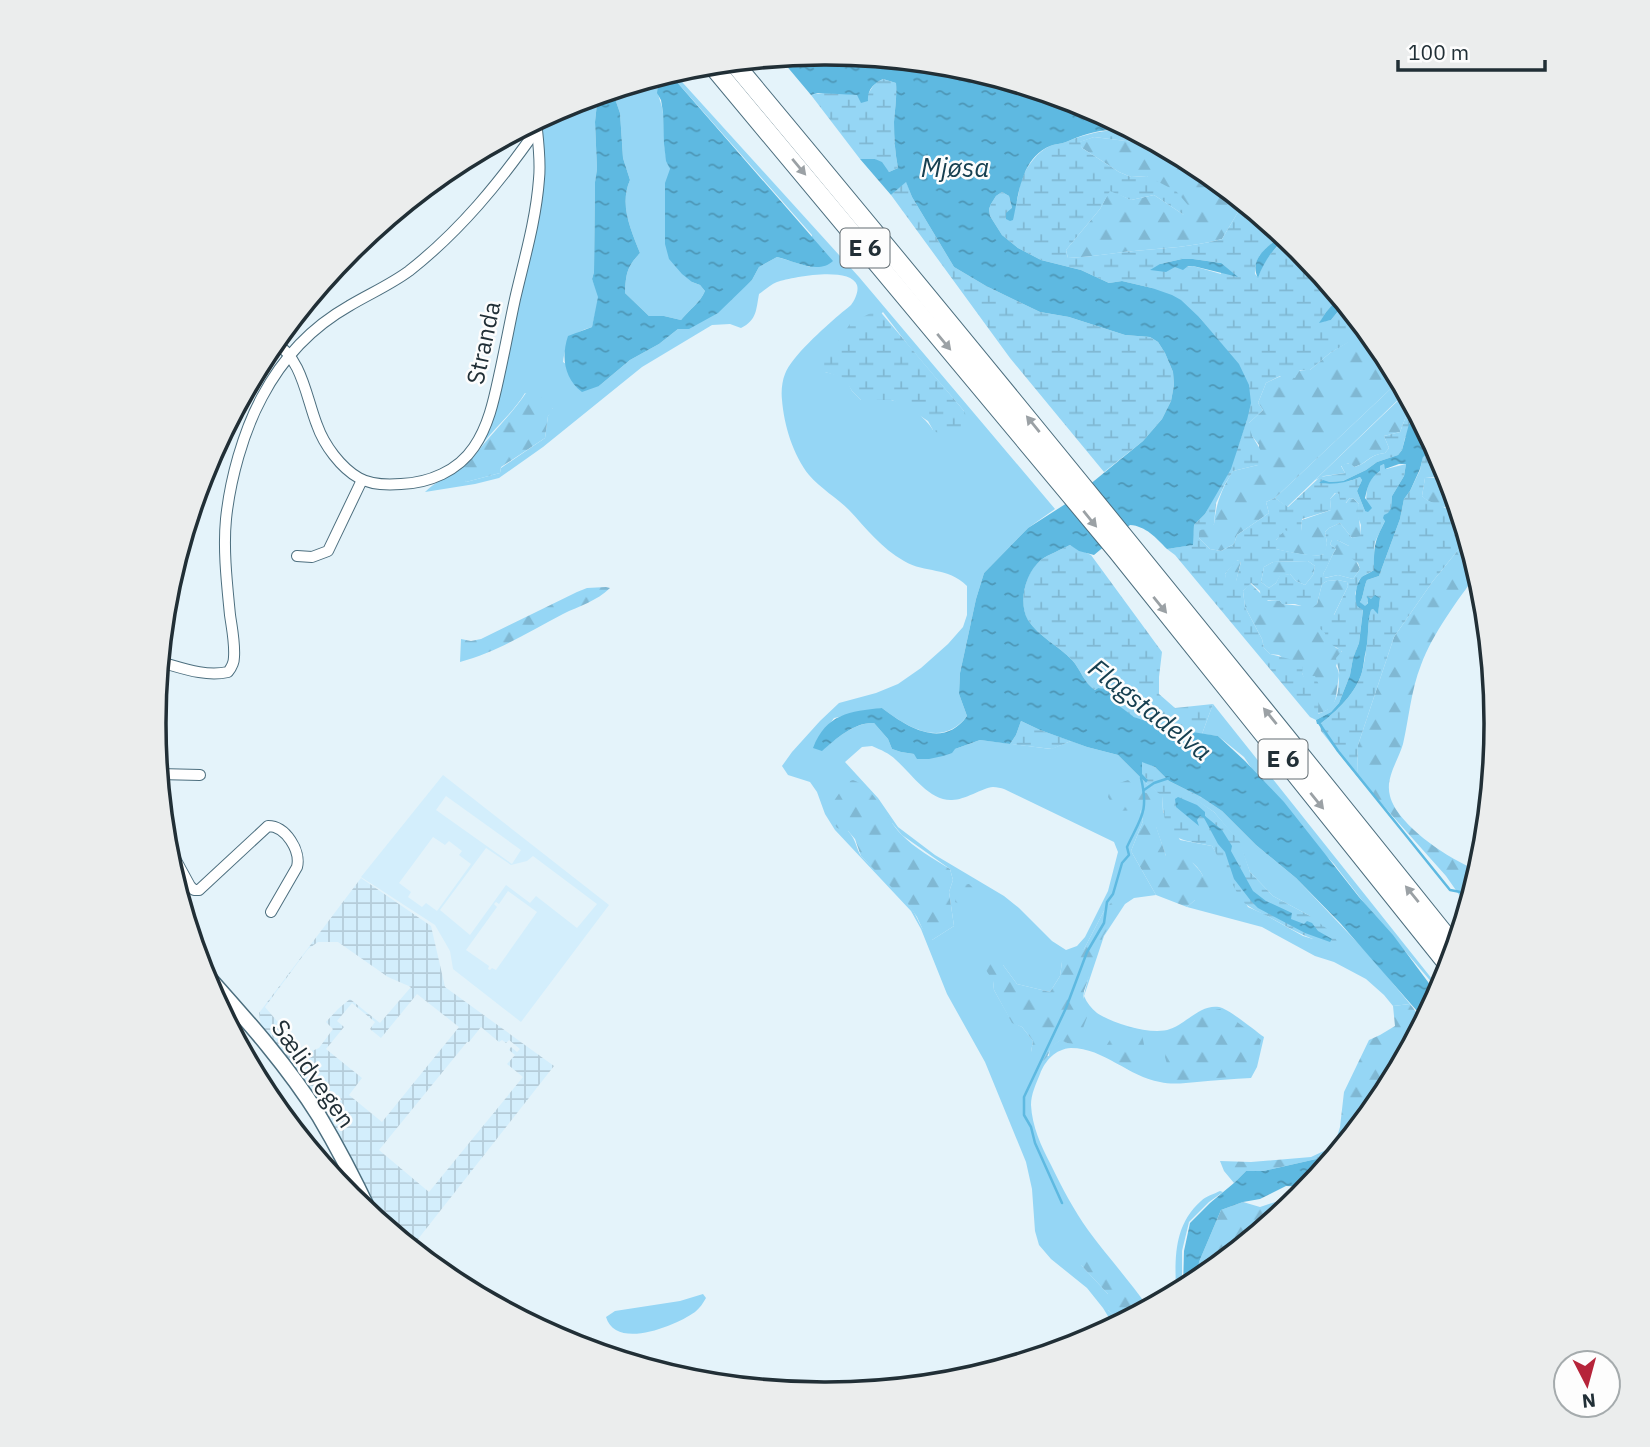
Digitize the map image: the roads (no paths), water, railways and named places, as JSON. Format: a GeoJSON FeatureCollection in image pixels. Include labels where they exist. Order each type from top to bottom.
{"type":"FeatureCollection","features":[{"type":"Feature","properties":{"kind":"highway","name":"E 6"},"geometry":{"type":"LineString","coordinates":[[751,69],[755,76],[762,110]]}},
{"type":"Feature","properties":{"kind":"highway","name":"E 6"},"geometry":{"type":"LineString","coordinates":[[738,70],[762,110]]}},
{"type":"Feature","properties":{"kind":"highway","name":"E 6"},"geometry":{"type":"LineString","coordinates":[[721,73],[762,110],[1448,938]]}},
{"type":"Feature","properties":{"kind":"highway","name":"E 6"},"geometry":{"type":"LineString","coordinates":[[710,75],[734,99],[762,110]]}},
{"type":"Feature","properties":{"kind":"highway","name":"E 6"},"geometry":{"type":"LineString","coordinates":[[1123,546],[1441,956]]}},
{"type":"Feature","properties":{"kind":"main road","name":"Sælidvegen"},"geometry":{"type":"LineString","coordinates":[[226,997],[276,1055],[305,1095],[337,1147],[357,1187]]}},
{"type":"Feature","properties":{"kind":"street","name":"Stranda"},"geometry":{"type":"LineString","coordinates":[[362,480],[389,485],[423,482],[455,467],[466,457],[482,434],[489,418],[536,209],[540,178],[537,132]]}},
{"type":"Feature","properties":{"kind":"street"},"geometry":{"type":"LineString","coordinates":[[169,665],[211,674],[228,672],[233,664],[226,519],[236,468],[246,436],[260,400],[290,354],[329,318],[408,272],[442,243],[493,188],[529,136]]}},
{"type":"Feature","properties":{"kind":"street"},"geometry":{"type":"LineString","coordinates":[[283,349],[290,354],[321,435],[342,465],[362,480],[328,551],[312,557],[297,556]]}},
{"type":"Feature","properties":{"kind":"street"},"geometry":{"type":"LineString","coordinates":[[169,774],[200,775]]}},
{"type":"Feature","properties":{"kind":"street"},"geometry":{"type":"LineString","coordinates":[[185,877],[194,890],[199,890],[268,826],[276,826],[284,832],[298,852],[299,859],[298,867],[271,912]]}},
{"type":"Feature","properties":{"kind":"water","name":"Mjøsa"},"geometry":{"type":"Polygon","coordinates":[[[786,66],[868,66],[954,77],[1037,100],[1110,130],[1094,132],[1050,146],[1040,152],[1027,168],[1023,178],[1013,220],[1006,219],[1006,213],[1012,208],[1009,196],[1002,192],[991,204],[990,216],[1002,235],[1018,248],[1041,260],[1081,270],[1109,283],[1122,281],[1152,288],[1181,300],[1239,364],[1249,385],[1251,403],[1231,469],[1205,514],[1194,525],[1193,545],[1167,549],[1146,530],[1130,525],[1094,555],[1070,545],[1041,560],[1031,572],[1023,597],[1025,613],[1037,631],[1072,660],[1091,687],[1095,690],[1107,689],[1114,695],[1118,705],[1134,717],[1167,728],[1218,736],[1245,761],[1284,802],[1430,985],[1418,1012],[1341,924],[1296,878],[1256,845],[1222,811],[1169,781],[1155,767],[1142,762],[1142,774],[1148,780],[1146,783],[1118,755],[1087,747],[1021,721],[1010,744],[980,740],[955,749],[952,753],[929,759],[917,759],[914,754],[892,749],[888,739],[874,723],[852,728],[822,751],[813,748],[818,737],[832,721],[850,713],[882,708],[914,728],[936,733],[947,732],[967,716],[959,694],[960,673],[984,573],[1028,528],[1067,503],[1143,441],[1162,419],[1171,401],[1174,385],[1173,372],[1165,353],[1158,342],[1150,337],[1125,335],[1069,317],[1040,312],[954,267],[912,197],[906,182],[891,195],[860,159],[882,162],[889,172],[898,168],[894,128],[896,83],[883,79],[870,90],[868,101],[861,103],[857,95],[811,95],[786,66]]]}},
{"type":"Feature","properties":{"kind":"water"},"geometry":{"type":"Polygon","coordinates":[[[677,82],[833,261],[827,265],[813,267],[777,257],[759,267],[752,280],[718,313],[689,329],[678,329],[659,344],[630,360],[599,386],[582,392],[568,374],[565,352],[568,336],[592,327],[598,297],[592,279],[597,106],[615,99],[620,113],[623,158],[630,180],[626,208],[640,253],[628,271],[625,293],[649,316],[681,320],[705,291],[682,274],[669,259],[665,244],[665,183],[670,169],[666,161],[661,100],[657,93],[658,86],[677,82]]]}},
{"type":"Feature","properties":{"kind":"water"},"geometry":{"type":"Polygon","coordinates":[[[1274,242],[1278,245],[1258,278],[1256,264],[1266,248],[1274,242]]]}},
{"type":"Feature","properties":{"kind":"water"},"geometry":{"type":"Polygon","coordinates":[[[1182,259],[1221,263],[1238,277],[1193,266],[1183,270],[1175,267],[1166,272],[1150,270],[1160,264],[1182,259]]]}},
{"type":"Feature","properties":{"kind":"water"},"geometry":{"type":"Polygon","coordinates":[[[1333,304],[1338,311],[1331,320],[1319,323],[1333,304]]]}},
{"type":"Feature","properties":{"kind":"water"},"geometry":{"type":"Polygon","coordinates":[[[1409,424],[1412,424],[1427,455],[1423,457],[1420,469],[1404,499],[1400,519],[1379,576],[1367,580],[1360,602],[1365,606],[1368,603],[1367,596],[1371,599],[1375,595],[1380,598],[1378,614],[1371,610],[1363,669],[1351,694],[1320,724],[1317,724],[1316,720],[1331,712],[1339,703],[1350,675],[1359,643],[1363,610],[1356,603],[1357,586],[1363,576],[1374,570],[1375,544],[1385,521],[1384,515],[1391,508],[1392,496],[1404,476],[1406,464],[1385,469],[1384,464],[1380,466],[1380,471],[1371,480],[1367,490],[1365,498],[1372,508],[1368,512],[1365,511],[1357,491],[1362,480],[1360,477],[1340,483],[1319,483],[1323,480],[1343,481],[1377,462],[1398,455],[1409,424]]]}},
{"type":"Feature","properties":{"kind":"water"},"geometry":{"type":"Polygon","coordinates":[[[1178,797],[1197,805],[1205,812],[1205,816],[1222,830],[1253,891],[1266,901],[1292,913],[1291,919],[1304,924],[1307,921],[1312,923],[1318,931],[1332,939],[1330,942],[1305,933],[1258,908],[1234,879],[1225,852],[1204,818],[1200,816],[1197,820],[1199,826],[1176,807],[1175,799],[1178,797]]]}},
{"type":"Feature","properties":{"kind":"water"},"geometry":{"type":"Polygon","coordinates":[[[1320,1158],[1294,1186],[1286,1186],[1260,1199],[1221,1210],[1199,1266],[1183,1276],[1184,1251],[1190,1223],[1246,1171],[1263,1171],[1320,1158]]]}},
{"type":"Feature","properties":{"kind":"waterway"},"geometry":{"type":"LineString","coordinates":[[1319,723],[1338,751],[1450,890],[1461,892]]}},
{"type":"Feature","properties":{"kind":"waterway"},"geometry":{"type":"LineString","coordinates":[[1062,1203],[1024,1115],[1024,1097],[1066,1008],[1087,952],[1104,923],[1107,902],[1113,894],[1122,863],[1129,855],[1127,847],[1144,807],[1141,778]]}},
{"type":"Feature","properties":{"kind":"waterway"},"geometry":{"type":"LineString","coordinates":[[1144,790],[1169,778]]}},
{"type":"Feature","properties":{"kind":"water label","name":"Flagstadelva"},"geometry":{"type":"Point","coordinates":[1150,710]}}]}
